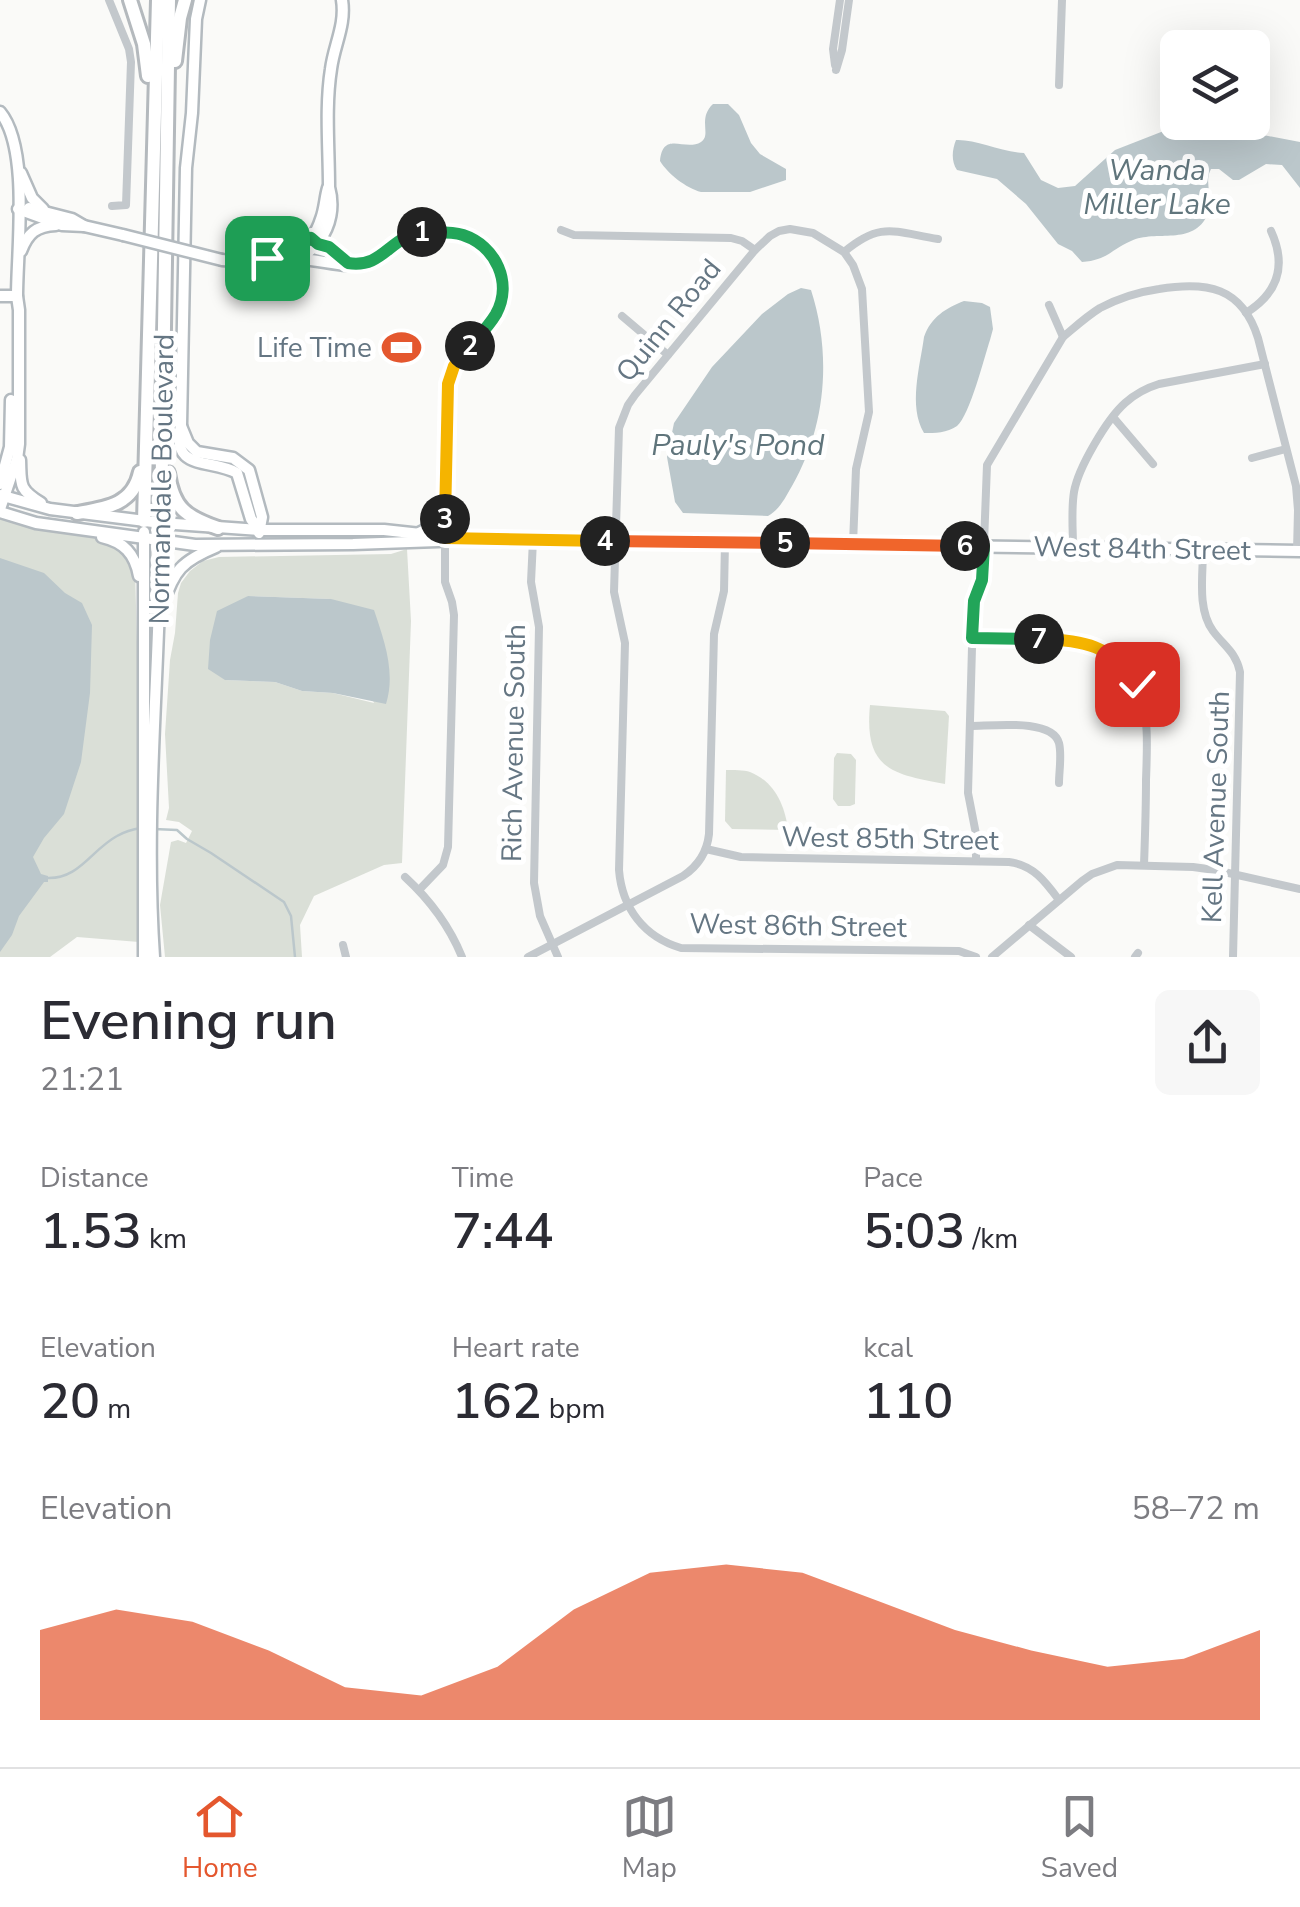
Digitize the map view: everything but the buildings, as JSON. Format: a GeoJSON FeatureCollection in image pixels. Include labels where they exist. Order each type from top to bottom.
{"type":"FeatureCollection","features":[{"type":"Feature","properties":{"kind":"highway"},"geometry":{"type":"LineString","coordinates":[[130,0],[148,68],[152,169]]}},
{"type":"Feature","properties":{"kind":"highway","name":"Normandale Boulevard"},"geometry":{"type":"LineString","coordinates":[[144,521],[158,0]]}},
{"type":"Feature","properties":{"kind":"highway","name":"Normandale Boulevard"},"geometry":{"type":"LineString","coordinates":[[161,523],[169,0]]}},
{"type":"Feature","properties":{"kind":"highway"},"geometry":{"type":"LineString","coordinates":[[168,128],[176,49],[186,0]]}},
{"type":"Feature","properties":{"kind":"highway"},"geometry":{"type":"LineString","coordinates":[[163,436],[170,486],[179,506],[198,521],[218,528]]}},
{"type":"Feature","properties":{"kind":"highway"},"geometry":{"type":"LineString","coordinates":[[77,513],[108,508],[129,496],[138,481],[146,450]]}},
{"type":"Feature","properties":{"kind":"street"},"geometry":{"type":"LineString","coordinates":[[108,0],[131,62],[128,196],[126,205],[112,206]]}},
{"type":"Feature","properties":{"kind":"street"},"geometry":{"type":"LineString","coordinates":[[200,0],[186,168],[178,437],[179,446],[189,459],[237,473],[251,520],[259,530],[260,545]]}},
{"type":"Feature","properties":{"kind":"street"},"geometry":{"type":"LineString","coordinates":[[298,259],[332,212],[330,71],[343,22],[342,0]]}},
{"type":"Feature","properties":{"kind":"street"},"geometry":{"type":"LineString","coordinates":[[840,0],[834,48],[836,70],[848,0]]}},
{"type":"Feature","properties":{"kind":"street"},"geometry":{"type":"LineString","coordinates":[[1059,85],[1062,0]]}},
{"type":"Feature","properties":{"kind":"street"},"geometry":{"type":"LineString","coordinates":[[0,112],[13,134],[18,166],[20,310],[17,459],[0,510]]}},
{"type":"Feature","properties":{"kind":"street"},"geometry":{"type":"LineString","coordinates":[[18,166],[32,198],[48,212]]}},
{"type":"Feature","properties":{"kind":"street"},"geometry":{"type":"LineString","coordinates":[[18,210],[48,212],[72,218],[84,226]]}},
{"type":"Feature","properties":{"kind":"street"},"geometry":{"type":"LineString","coordinates":[[18,210],[62,224],[222,260],[287,255],[314,241],[326,245],[344,264]]}},
{"type":"Feature","properties":{"kind":"street"},"geometry":{"type":"LineString","coordinates":[[17,262],[31,232],[62,224]]}},
{"type":"Feature","properties":{"kind":"street"},"geometry":{"type":"LineString","coordinates":[[561,230],[574,235],[730,238],[755,250],[770,236],[790,229],[813,232],[844,252],[862,288],[869,398],[856,469],[853,544]]}},
{"type":"Feature","properties":{"kind":"street"},"geometry":{"type":"LineString","coordinates":[[844,252],[863,236],[881,231],[938,239]]}},
{"type":"Feature","properties":{"kind":"street"},"geometry":{"type":"LineString","coordinates":[[1246,313],[1266,299],[1275,282],[1277,244],[1271,231]]}},
{"type":"Feature","properties":{"kind":"street"},"geometry":{"type":"LineString","coordinates":[[238,261],[258,267],[298,259],[368,264],[414,233],[458,234],[478,242],[499,268],[501,300],[491,321],[450,373],[447,394],[445,582],[454,616],[448,847],[443,864],[419,890]]}},
{"type":"Feature","properties":{"kind":"street","name":"Quinn Road"},"geometry":{"type":"LineString","coordinates":[[628,904],[619,870],[626,643],[615,601],[619,428],[628,405],[755,250]]}},
{"type":"Feature","properties":{"kind":"street"},"geometry":{"type":"LineString","coordinates":[[976,861],[976,834],[968,792],[972,638],[974,601],[982,580],[987,465],[1064,337],[1116,300],[1145,291],[1182,285],[1207,286],[1238,303],[1255,330],[1298,498],[1298,551]]}},
{"type":"Feature","properties":{"kind":"street"},"geometry":{"type":"LineString","coordinates":[[0,296],[17,296]]}},
{"type":"Feature","properties":{"kind":"street"},"geometry":{"type":"LineString","coordinates":[[1050,305],[1064,337]]}},
{"type":"Feature","properties":{"kind":"street"},"geometry":{"type":"LineString","coordinates":[[622,316],[668,356]]}},
{"type":"Feature","properties":{"kind":"street"},"geometry":{"type":"LineString","coordinates":[[1072,548],[1076,481],[1113,417],[1136,394],[1159,384],[1264,364]]}},
{"type":"Feature","properties":{"kind":"street"},"geometry":{"type":"LineString","coordinates":[[0,484],[12,387],[18,382]]}},
{"type":"Feature","properties":{"kind":"street"},"geometry":{"type":"LineString","coordinates":[[1113,417],[1152,464]]}},
{"type":"Feature","properties":{"kind":"street"},"geometry":{"type":"LineString","coordinates":[[18,444],[22,488],[50,509]]}},
{"type":"Feature","properties":{"kind":"street"},"geometry":{"type":"LineString","coordinates":[[1252,458],[1286,449]]}},
{"type":"Feature","properties":{"kind":"street","name":"West 84th Street"},"geometry":{"type":"LineString","coordinates":[[2,496],[50,509],[161,523],[259,530],[384,530],[445,538],[1298,551]]}},
{"type":"Feature","properties":{"kind":"street"},"geometry":{"type":"LineString","coordinates":[[418,533],[435,524],[445,499]]}},
{"type":"Feature","properties":{"kind":"street","name":"West 84th Street"},"geometry":{"type":"LineString","coordinates":[[0,510],[36,523],[161,541],[220,545],[445,538]]}},
{"type":"Feature","properties":{"kind":"street","name":"Normandale Boulevard"},"geometry":{"type":"LineString","coordinates":[[144,521],[142,598],[148,818],[144,957]]}},
{"type":"Feature","properties":{"kind":"street","name":"Normandale Boulevard"},"geometry":{"type":"LineString","coordinates":[[148,818],[161,523]]}},
{"type":"Feature","properties":{"kind":"street"},"geometry":{"type":"LineString","coordinates":[[63,527],[124,546],[138,567],[142,598]]}},
{"type":"Feature","properties":{"kind":"street","name":"Rich Avenue South"},"geometry":{"type":"LineString","coordinates":[[532,540],[531,582],[539,627],[534,883],[540,916],[558,957]]}},
{"type":"Feature","properties":{"kind":"street"},"geometry":{"type":"LineString","coordinates":[[528,957],[690,871],[706,850],[714,634],[724,592],[725,542]]}},
{"type":"Feature","properties":{"kind":"street"},"geometry":{"type":"LineString","coordinates":[[158,620],[180,566],[220,545]]}},
{"type":"Feature","properties":{"kind":"street","name":"Kell Avenue South"},"geometry":{"type":"LineString","coordinates":[[1204,550],[1204,610],[1214,631],[1234,654],[1240,672],[1233,957]]}},
{"type":"Feature","properties":{"kind":"street"},"geometry":{"type":"LineString","coordinates":[[972,638],[1078,641],[1106,652],[1129,672],[1147,712],[1144,866]]}},
{"type":"Feature","properties":{"kind":"street"},"geometry":{"type":"LineString","coordinates":[[970,726],[1039,726],[1052,731],[1060,749],[1059,783]]}},
{"type":"Feature","properties":{"kind":"street","name":"Normandale Boulevard"},"geometry":{"type":"LineString","coordinates":[[148,839],[154,957]]}},
{"type":"Feature","properties":{"kind":"street","name":"West 85th Street"},"geometry":{"type":"LineString","coordinates":[[706,850],[741,857],[1009,862],[1035,871],[1059,900]]}},
{"type":"Feature","properties":{"kind":"street"},"geometry":{"type":"LineString","coordinates":[[992,957],[1104,868],[1204,868],[1300,889]]}},
{"type":"Feature","properties":{"kind":"street"},"geometry":{"type":"LineString","coordinates":[[405,876],[441,917],[462,957]]}},
{"type":"Feature","properties":{"kind":"street","name":"West 86th Street"},"geometry":{"type":"LineString","coordinates":[[628,904],[644,928],[681,948],[864,954],[959,951],[976,957]]}},
{"type":"Feature","properties":{"kind":"street"},"geometry":{"type":"LineString","coordinates":[[1030,925],[1070,957]]}},
{"type":"Feature","properties":{"kind":"street"},"geometry":{"type":"LineString","coordinates":[[343,945],[346,957]]}},
{"type":"Feature","properties":{"kind":"shaded area"},"geometry":{"type":"Polygon","coordinates":[[[0,518],[44,531],[102,538],[121,546],[135,569],[140,753],[139,942],[77,937],[50,957],[0,957],[0,518]]]}},
{"type":"Feature","properties":{"kind":"shaded area"},"geometry":{"type":"Polygon","coordinates":[[[407,549],[411,621],[402,863],[384,865],[314,896],[300,925],[302,957],[165,957],[160,905],[171,842],[186,843],[192,831],[179,822],[166,820],[169,808],[165,734],[181,583],[203,561],[219,557],[391,554],[407,549]],[[248,596],[225,680],[275,682],[302,691],[333,693],[374,703],[331,599],[248,596]]]}},
{"type":"Feature","properties":{"kind":"shaded area"},"geometry":{"type":"Polygon","coordinates":[[[870,705],[945,711],[949,716],[945,784],[909,776],[885,764],[871,743],[870,705]]]}},
{"type":"Feature","properties":{"kind":"shaded area"},"geometry":{"type":"Polygon","coordinates":[[[837,753],[851,754],[856,760],[855,804],[850,806],[838,806],[833,799],[837,753]]]}},
{"type":"Feature","properties":{"kind":"shaded area"},"geometry":{"type":"Polygon","coordinates":[[[726,770],[750,772],[766,782],[781,804],[788,830],[732,829],[725,821],[726,770]]]}},
{"type":"Feature","properties":{"kind":"water"},"geometry":{"type":"Polygon","coordinates":[[[713,104],[728,104],[739,115],[751,143],[760,154],[786,169],[786,180],[750,192],[701,192],[668,171],[660,161],[665,146],[701,142],[706,115],[713,104]]]}},
{"type":"Feature","properties":{"kind":"water","name":"Wanda Miller Lake"},"geometry":{"type":"Polygon","coordinates":[[[1160,132],[1160,140],[1270,140],[1270,136],[1300,142],[1300,188],[1282,165],[1266,164],[1239,180],[1211,169],[1210,209],[1193,230],[1141,238],[1103,257],[1082,262],[1058,244],[1026,204],[997,179],[957,170],[953,159],[956,140],[1024,153],[1041,180],[1058,188],[1075,186],[1115,150],[1160,132]]]}},
{"type":"Feature","properties":{"kind":"water","name":"Pauly's Pond"},"geometry":{"type":"Polygon","coordinates":[[[801,288],[811,290],[818,315],[822,390],[812,440],[792,486],[768,516],[683,513],[675,502],[667,457],[674,423],[712,367],[762,314],[801,288]]]}},
{"type":"Feature","properties":{"kind":"water"},"geometry":{"type":"Polygon","coordinates":[[[964,301],[990,307],[993,329],[980,372],[957,426],[924,433],[916,399],[924,337],[940,314],[964,301]]]}},
{"type":"Feature","properties":{"kind":"water"},"geometry":{"type":"Polygon","coordinates":[[[0,558],[44,573],[82,603],[92,625],[90,693],[81,762],[64,814],[33,857],[41,874],[48,876],[48,882],[44,882],[19,916],[0,952],[0,558]]]}},
{"type":"Feature","properties":{"kind":"water"},"geometry":{"type":"Polygon","coordinates":[[[248,596],[331,599],[374,610],[389,668],[386,704],[302,691],[275,682],[225,680],[208,669],[217,611],[248,596]]]}},
{"type":"Feature","properties":{"kind":"waterway"},"geometry":{"type":"LineString","coordinates":[[46,878],[67,874],[117,836],[141,828]]}},
{"type":"Feature","properties":{"kind":"waterway"},"geometry":{"type":"LineString","coordinates":[[154,829],[177,830],[284,902],[291,916],[295,957]]}},
{"type":"Feature","properties":{"kind":"place","name":"Life Time"},"geometry":{"type":"Point","coordinates":[402,347]}},
{"type":"Feature","properties":{"kind":"route"},"geometry":{"type":"LineString","coordinates":[[267,258],[287,255],[311,238],[348,263],[368,264],[400,239],[420,232],[458,234],[478,242],[492,255],[502,277],[498,310],[459,358],[449,377],[445,538],[984,546],[972,638],[1063,640],[1093,645],[1118,660],[1137,684]]}}]}
